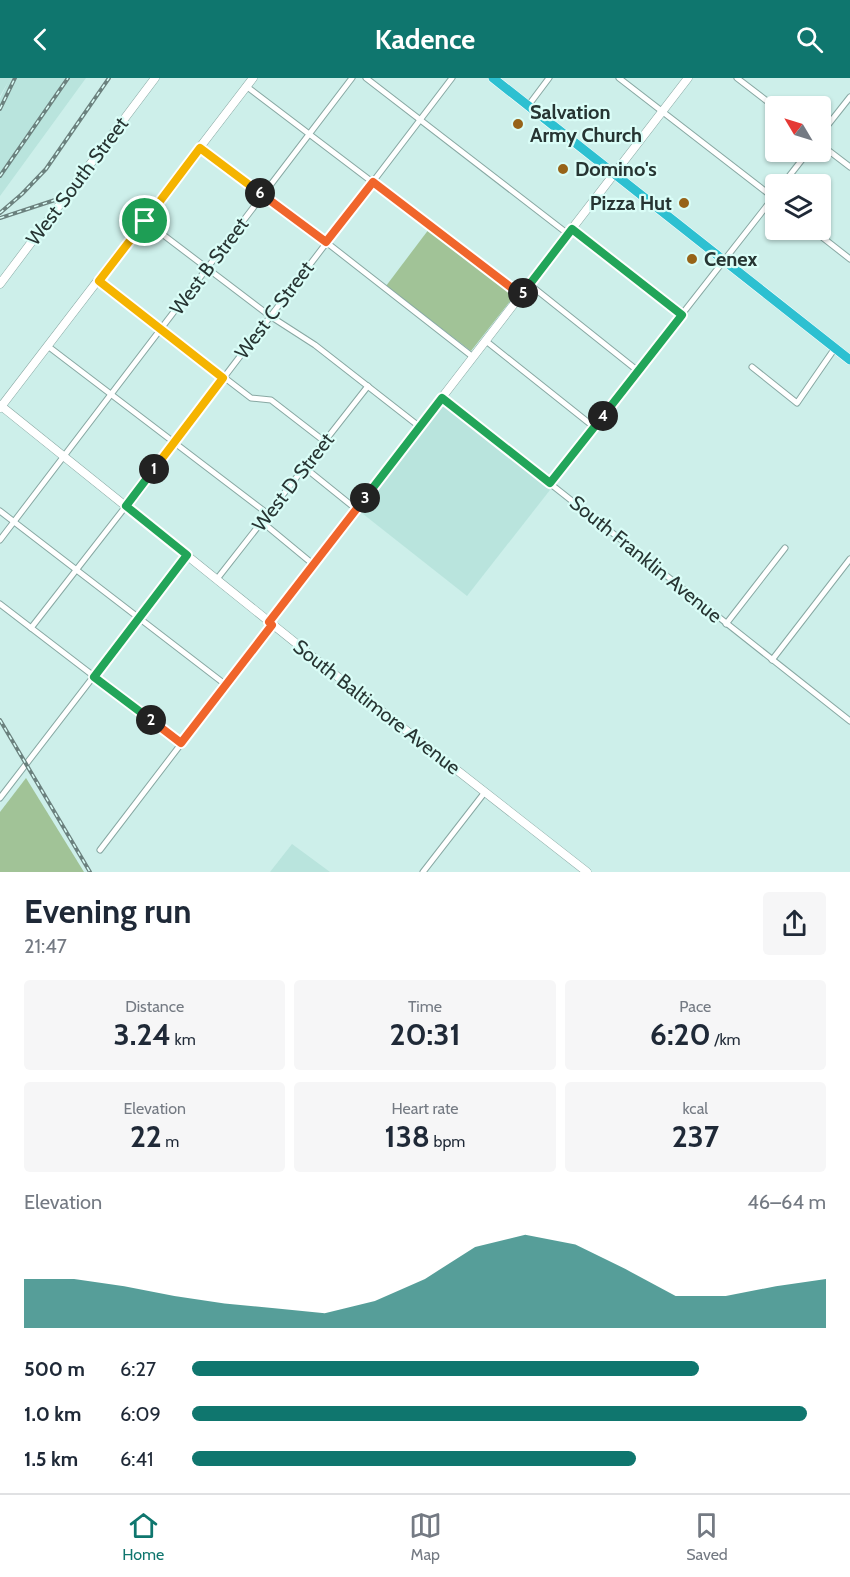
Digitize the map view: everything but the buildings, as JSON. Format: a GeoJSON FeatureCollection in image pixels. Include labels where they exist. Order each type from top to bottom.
{"type":"FeatureCollection","features":[{"type":"Feature","properties":{"kind":"highway"},"geometry":{"type":"LineString","coordinates":[[493,78],[850,360]]}},
{"type":"Feature","properties":{"kind":"street","name":"West South Street"},"geometry":{"type":"LineString","coordinates":[[0,284],[154,78]]}},
{"type":"Feature","properties":{"kind":"street"},"geometry":{"type":"LineString","coordinates":[[1,407],[253,78]]}},
{"type":"Feature","properties":{"kind":"street","name":"West B Street"},"geometry":{"type":"LineString","coordinates":[[0,540],[352,78]]}},
{"type":"Feature","properties":{"kind":"street"},"geometry":{"type":"LineString","coordinates":[[366,78],[682,315]]}},
{"type":"Feature","properties":{"kind":"street","name":"West C Street"},"geometry":{"type":"LineString","coordinates":[[31,628],[452,78]]}},
{"type":"Feature","properties":{"kind":"street"},"geometry":{"type":"LineString","coordinates":[[528,106],[549,78]]}},
{"type":"Feature","properties":{"kind":"street"},"geometry":{"type":"LineString","coordinates":[[619,78],[765,189]]}},
{"type":"Feature","properties":{"kind":"street"},"geometry":{"type":"LineString","coordinates":[[100,850],[314,565],[688,78]]}},
{"type":"Feature","properties":{"kind":"street"},"geometry":{"type":"LineString","coordinates":[[737,78],[765,100]]}},
{"type":"Feature","properties":{"kind":"street"},"geometry":{"type":"LineString","coordinates":[[246,86],[521,295]]}},
{"type":"Feature","properties":{"kind":"street"},"geometry":{"type":"LineString","coordinates":[[831,121],[850,97]]}},
{"type":"Feature","properties":{"kind":"street"},"geometry":{"type":"LineString","coordinates":[[200,148],[326,242],[473,357]]}},
{"type":"Feature","properties":{"kind":"street"},"geometry":{"type":"LineString","coordinates":[[831,152],[850,167]]}},
{"type":"Feature","properties":{"kind":"street"},"geometry":{"type":"LineString","coordinates":[[791,174],[800,162]]}},
{"type":"Feature","properties":{"kind":"street"},"geometry":{"type":"LineString","coordinates":[[550,483],[765,210]]}},
{"type":"Feature","properties":{"kind":"street"},"geometry":{"type":"LineString","coordinates":[[145,221],[270,316],[315,345],[420,427]]}},
{"type":"Feature","properties":{"kind":"street"},"geometry":{"type":"LineString","coordinates":[[826,240],[850,259]]}},
{"type":"Feature","properties":{"kind":"street"},"geometry":{"type":"LineString","coordinates":[[99,281],[251,398],[271,400],[324,441]]}},
{"type":"Feature","properties":{"kind":"street"},"geometry":{"type":"LineString","coordinates":[[529,284],[638,371]]}},
{"type":"Feature","properties":{"kind":"street"},"geometry":{"type":"LineString","coordinates":[[486,341],[594,427]]}},
{"type":"Feature","properties":{"kind":"street"},"geometry":{"type":"LineString","coordinates":[[49,346],[176,441],[268,514]]}},
{"type":"Feature","properties":{"kind":"street"},"geometry":{"type":"LineString","coordinates":[[752,368],[797,403],[835,348]]}},
{"type":"Feature","properties":{"kind":"street","name":"West D Street"},"geometry":{"type":"LineString","coordinates":[[217,579],[368,386]]}},
{"type":"Feature","properties":{"kind":"street","name":"South Franklin Avenue"},"geometry":{"type":"LineString","coordinates":[[442,398],[850,721]]}},
{"type":"Feature","properties":{"kind":"street","name":"South Baltimore Avenue"},"geometry":{"type":"LineString","coordinates":[[1,407],[587,872]]}},
{"type":"Feature","properties":{"kind":"street"},"geometry":{"type":"LineString","coordinates":[[304,467],[356,510]]}},
{"type":"Feature","properties":{"kind":"street"},"geometry":{"type":"LineString","coordinates":[[0,511],[226,685]]}},
{"type":"Feature","properties":{"kind":"street"},"geometry":{"type":"LineString","coordinates":[[262,522],[314,565]]}},
{"type":"Feature","properties":{"kind":"street"},"geometry":{"type":"LineString","coordinates":[[726,624],[785,548]]}},
{"type":"Feature","properties":{"kind":"street"},"geometry":{"type":"LineString","coordinates":[[0,798],[187,555]]}},
{"type":"Feature","properties":{"kind":"street"},"geometry":{"type":"LineString","coordinates":[[772,660],[850,559]]}},
{"type":"Feature","properties":{"kind":"street"},"geometry":{"type":"LineString","coordinates":[[0,604],[181,743]]}},
{"type":"Feature","properties":{"kind":"street"},"geometry":{"type":"LineString","coordinates":[[423,872],[485,792]]}},
{"type":"Feature","properties":{"kind":"shaded area"},"geometry":{"type":"Polygon","coordinates":[[[0,78],[86,78],[0,196],[0,99],[8,82],[0,96],[0,78]]]}},
{"type":"Feature","properties":{"kind":"shaded area"},"geometry":{"type":"Polygon","coordinates":[[[441,404],[550,490],[467,596],[358,510],[441,404]]]}},
{"type":"Feature","properties":{"kind":"shaded area"},"geometry":{"type":"Polygon","coordinates":[[[292,844],[330,872],[270,872],[292,844]]]}},
{"type":"Feature","properties":{"kind":"green space"},"geometry":{"type":"Polygon","coordinates":[[[429,229],[515,295],[471,351],[386,286],[429,229]]]}},
{"type":"Feature","properties":{"kind":"green space"},"geometry":{"type":"Polygon","coordinates":[[[26,778],[84,872],[0,872],[0,812],[26,778]]]}},
{"type":"Feature","properties":{"kind":"railway"},"geometry":{"type":"LineString","coordinates":[[0,109],[15,78]]}},
{"type":"Feature","properties":{"kind":"railway"},"geometry":{"type":"LineString","coordinates":[[0,176],[68,78]]}},
{"type":"Feature","properties":{"kind":"railway"},"geometry":{"type":"LineString","coordinates":[[0,213],[46,169],[109,78]]}},
{"type":"Feature","properties":{"kind":"railway"},"geometry":{"type":"LineString","coordinates":[[0,218],[58,199]]}},
{"type":"Feature","properties":{"kind":"railway"},"geometry":{"type":"LineString","coordinates":[[0,720],[90,872]]}},
{"type":"Feature","properties":{"kind":"place","name":"Salvation Army Church"},"geometry":{"type":"Point","coordinates":[518,124]}},
{"type":"Feature","properties":{"kind":"place","name":"Domino's"},"geometry":{"type":"Point","coordinates":[563,169]}},
{"type":"Feature","properties":{"kind":"place","name":"Pizza Hut"},"geometry":{"type":"Point","coordinates":[684,203]}},
{"type":"Feature","properties":{"kind":"place","name":"Cenex"},"geometry":{"type":"Point","coordinates":[692,259]}},
{"type":"Feature","properties":{"kind":"route"},"geometry":{"type":"LineString","coordinates":[[200,148],[326,242],[373,182],[521,295],[572,229],[682,315],[550,483],[442,398],[269,622],[272,625],[181,743],[94,677],[187,555],[126,506],[223,378],[99,281],[145,221],[200,148]]}}]}
